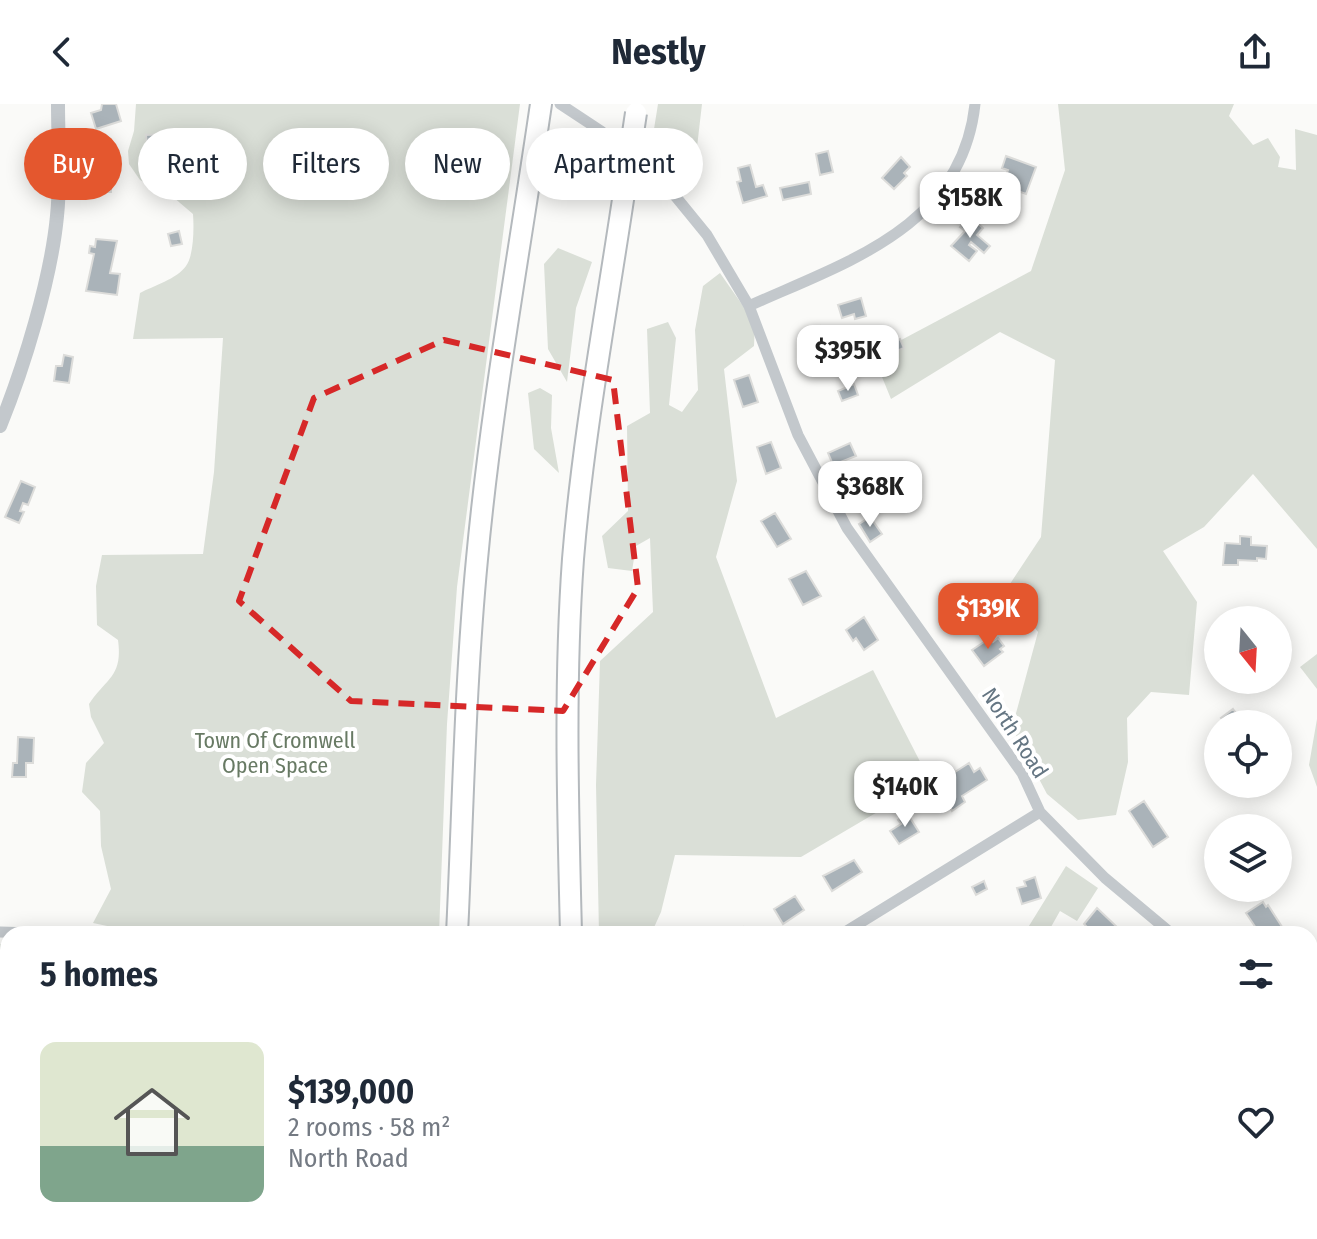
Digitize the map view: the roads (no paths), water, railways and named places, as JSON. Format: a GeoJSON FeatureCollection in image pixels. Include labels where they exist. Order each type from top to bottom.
{"type":"FeatureCollection","features":[{"type":"Feature","properties":{"kind":"highway"},"geometry":{"type":"LineString","coordinates":[[458,926],[467,692],[478,544],[541,104]]}},
{"type":"Feature","properties":{"kind":"highway"},"geometry":{"type":"LineString","coordinates":[[571,926],[567,720],[571,590],[583,468],[636,108]]}},
{"type":"Feature","properties":{"kind":"street"},"geometry":{"type":"LineString","coordinates":[[0,426],[50,261],[57,216],[58,104]]}},
{"type":"Feature","properties":{"kind":"street","name":"North Road"},"geometry":{"type":"LineString","coordinates":[[560,104],[613,140],[676,197],[719,254],[749,306],[798,435],[847,528],[1022,773],[1040,812],[1105,878],[1162,926]]}},
{"type":"Feature","properties":{"kind":"street"},"geometry":{"type":"LineString","coordinates":[[749,306],[872,251],[908,227],[941,194],[959,161],[973,121],[975,104]]}},
{"type":"Feature","properties":{"kind":"street"},"geometry":{"type":"LineString","coordinates":[[855,926],[1040,812]]}},
{"type":"Feature","properties":{"kind":"park label","name":"Town Of Cromwell Open Space"},"geometry":{"type":"Point","coordinates":[275,752]}}]}
